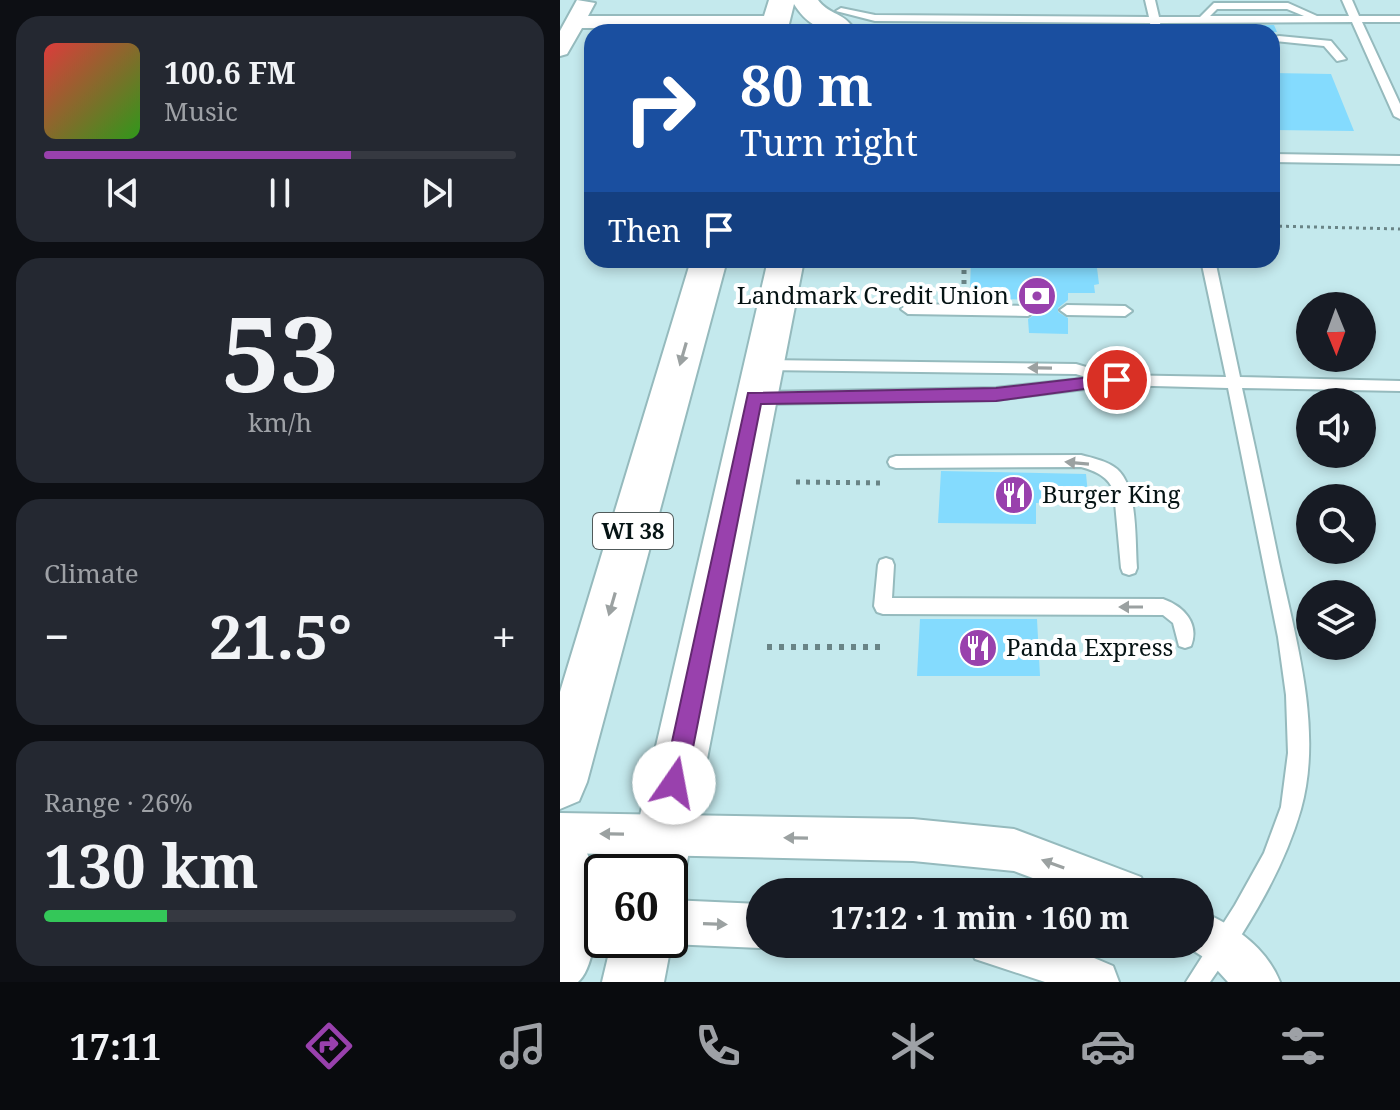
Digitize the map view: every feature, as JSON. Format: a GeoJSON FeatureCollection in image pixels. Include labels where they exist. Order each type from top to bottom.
{"type":"FeatureCollection","features":[{"type":"Feature","properties":{"kind":"main road"},"geometry":{"type":"LineString","coordinates":[[805,0],[814,14],[839,17]]}},
{"type":"Feature","properties":{"kind":"main road","name":"WI 38"},"geometry":{"type":"LineString","coordinates":[[560,782],[707,268]]}},
{"type":"Feature","properties":{"kind":"main road"},"geometry":{"type":"LineString","coordinates":[[660,854],[784,268]]}},
{"type":"Feature","properties":{"kind":"main road"},"geometry":{"type":"LineString","coordinates":[[560,858],[567,870],[572,930]]}},
{"type":"Feature","properties":{"kind":"main road"},"geometry":{"type":"LineString","coordinates":[[633,982],[638,958]]}},
{"type":"Feature","properties":{"kind":"street"},"geometry":{"type":"LineString","coordinates":[[560,50],[587,0]]}},
{"type":"Feature","properties":{"kind":"street"},"geometry":{"type":"LineString","coordinates":[[575,22],[777,18]]}},
{"type":"Feature","properties":{"kind":"street"},"geometry":{"type":"LineString","coordinates":[[560,833],[660,854],[913,840],[1014,850],[1089,878]]}},
{"type":"Feature","properties":{"kind":"street"},"geometry":{"type":"LineString","coordinates":[[688,923],[746,925]]}},
{"type":"Feature","properties":{"kind":"street"},"geometry":{"type":"LineString","coordinates":[[1214,942],[1258,982]]}},
{"type":"Feature","properties":{"kind":"street"},"geometry":{"type":"LineString","coordinates":[[1042,958],[1097,982]]}},
{"type":"Feature","properties":{"kind":"lane"},"geometry":{"type":"LineString","coordinates":[[1150,0],[1155,24]]}},
{"type":"Feature","properties":{"kind":"lane"},"geometry":{"type":"LineString","coordinates":[[1347,0],[1400,116]]}},
{"type":"Feature","properties":{"kind":"lane"},"geometry":{"type":"LineString","coordinates":[[839,17],[953,24]]}},
{"type":"Feature","properties":{"kind":"lane"},"geometry":{"type":"LineString","coordinates":[[973,24],[988,20],[1154,18],[1400,19]]}},
{"type":"Feature","properties":{"kind":"lane"},"geometry":{"type":"LineString","coordinates":[[1280,39],[1327,43],[1341,59]]}},
{"type":"Feature","properties":{"kind":"lane"},"geometry":{"type":"LineString","coordinates":[[1280,158],[1400,160]]}},
{"type":"Feature","properties":{"kind":"lane"},"geometry":{"type":"LineString","coordinates":[[1210,268],[1283,623],[1297,711],[1296,783],[1277,846],[1214,935]]}},
{"type":"Feature","properties":{"kind":"lane"},"geometry":{"type":"LineString","coordinates":[[908,309],[1028,311]]}},
{"type":"Feature","properties":{"kind":"lane"},"geometry":{"type":"LineString","coordinates":[[1067,310],[1125,311]]}},
{"type":"Feature","properties":{"kind":"lane"},"geometry":{"type":"LineString","coordinates":[[758,381],[1076,369],[1117,380]]}},
{"type":"Feature","properties":{"kind":"lane"},"geometry":{"type":"LineString","coordinates":[[758,381],[996,394],[1117,380],[1400,386]]}},
{"type":"Feature","properties":{"kind":"lane"},"geometry":{"type":"LineString","coordinates":[[896,462],[1081,461],[1109,471],[1119,484],[1129,568]]}},
{"type":"Feature","properties":{"kind":"lane"},"geometry":{"type":"LineString","coordinates":[[886,565],[883,606],[1163,607],[1176,610],[1183,618],[1185,640]]}},
{"type":"Feature","properties":{"kind":"lane"},"geometry":{"type":"LineString","coordinates":[[1197,982],[1205,958]]}},
{"type":"Feature","properties":{"kind":"path"},"geometry":{"type":"LineString","coordinates":[[1280,226],[1400,229]]}},
{"type":"Feature","properties":{"kind":"path"},"geometry":{"type":"LineString","coordinates":[[963,310],[964,268]]}},
{"type":"Feature","properties":{"kind":"path"},"geometry":{"type":"LineString","coordinates":[[796,482],[894,483]]}},
{"type":"Feature","properties":{"kind":"path"},"geometry":{"type":"LineString","coordinates":[[767,647],[880,647]]}},
{"type":"Feature","properties":{"kind":"building"},"geometry":{"type":"Polygon","coordinates":[[[1280,73],[1331,74],[1354,131],[1280,130],[1280,73]]]}},
{"type":"Feature","properties":{"kind":"building","name":"Landmark Credit Union"},"geometry":{"type":"Polygon","coordinates":[[[971,268],[1097,268],[1099,284],[1094,285],[1095,293],[1068,293],[1068,300],[1058,308],[1058,312],[1068,318],[1068,334],[1029,333],[1028,319],[1037,313],[1037,309],[1027,300],[1006,299],[1006,293],[977,293],[977,287],[970,287],[971,268]]]}},
{"type":"Feature","properties":{"kind":"building","name":"Burger King"},"geometry":{"type":"Polygon","coordinates":[[[941,471],[1086,474],[1089,504],[1036,503],[1036,524],[938,523],[941,471]]]}},
{"type":"Feature","properties":{"kind":"building","name":"Panda Express"},"geometry":{"type":"Polygon","coordinates":[[[920,619],[1037,619],[1040,676],[917,676],[920,619]]]}},
{"type":"Feature","properties":{"kind":"place","name":"Landmark Credit Union"},"geometry":{"type":"Point","coordinates":[1037,296]}},
{"type":"Feature","properties":{"kind":"place","name":"Burger King"},"geometry":{"type":"Point","coordinates":[1014,495]}},
{"type":"Feature","properties":{"kind":"place","name":"Panda Express"},"geometry":{"type":"Point","coordinates":[978,648]}},
{"type":"Feature","properties":{"kind":"route"},"geometry":{"type":"LineString","coordinates":[[674,783],[754,398],[996,394],[1117,380]]}}]}
